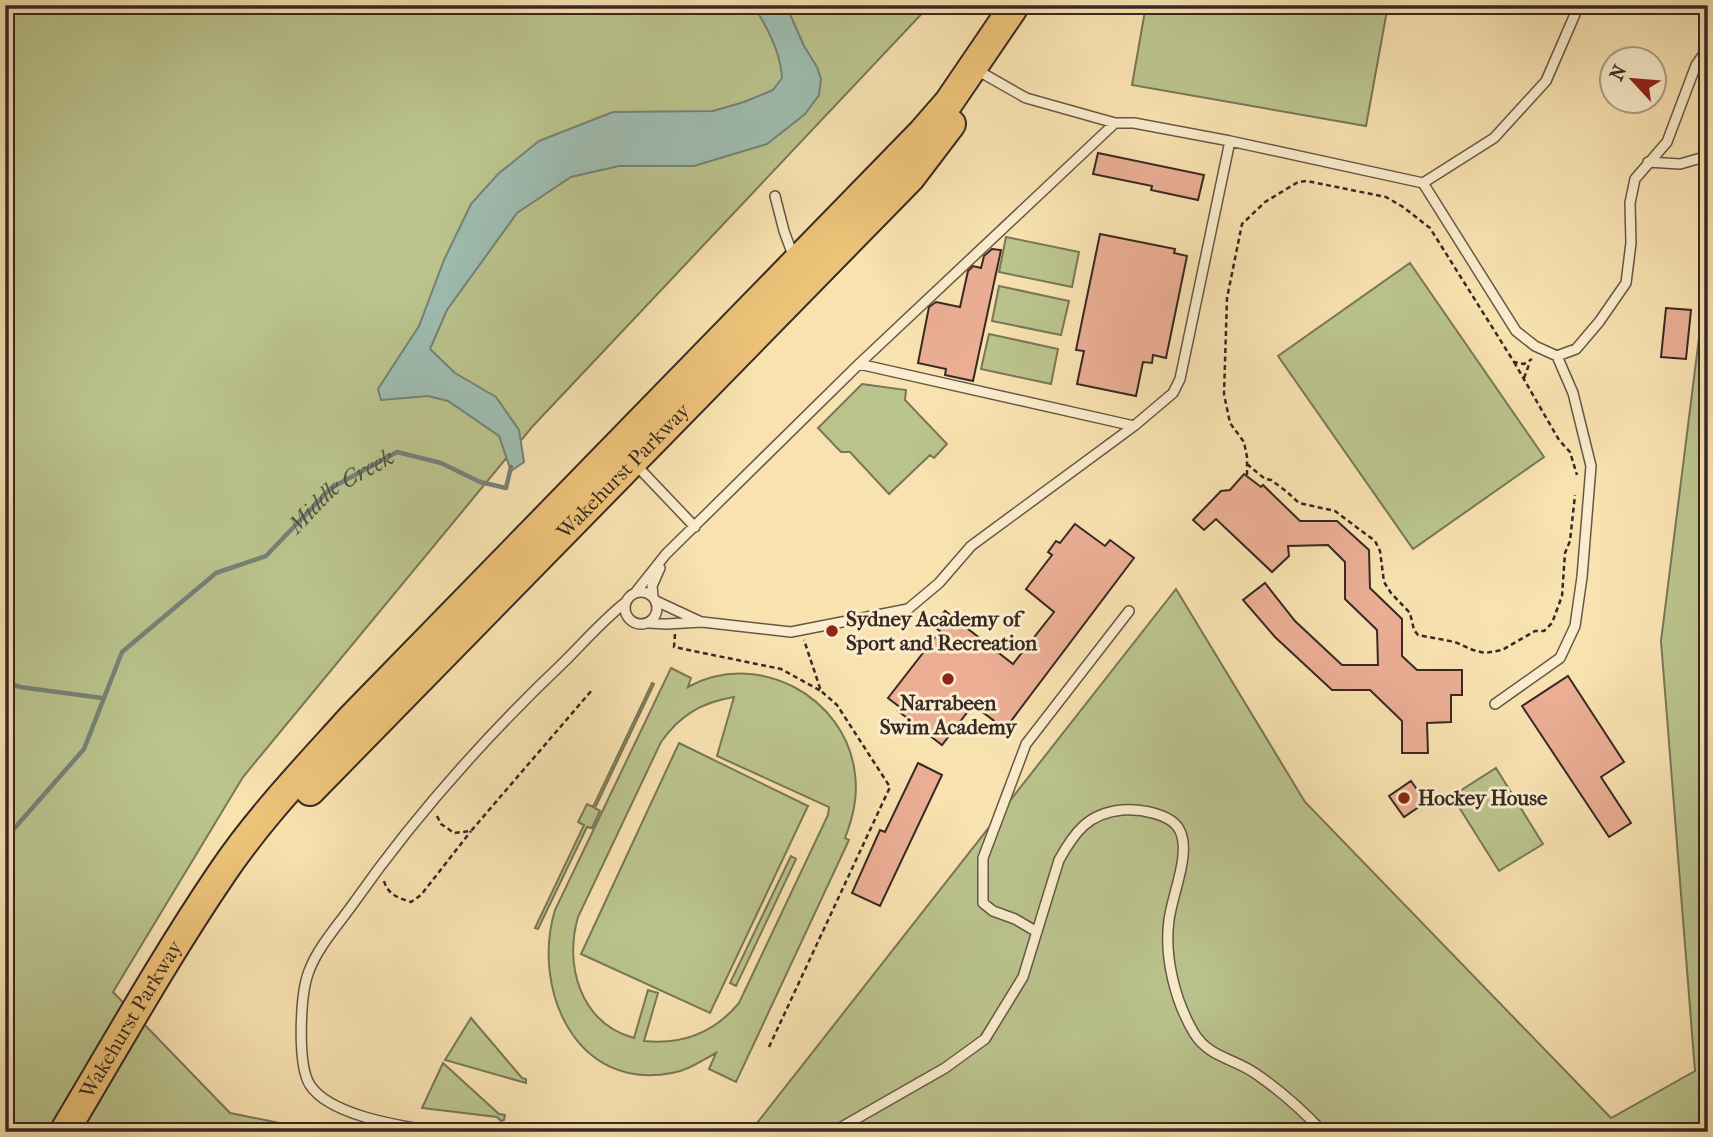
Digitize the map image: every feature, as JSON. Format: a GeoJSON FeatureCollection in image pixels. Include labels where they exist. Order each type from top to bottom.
{"type":"FeatureCollection","features":[{"type":"Feature","properties":{"kind":"main road","name":"Wakehurst Parkway"},"geometry":{"type":"LineString","coordinates":[[64,1132],[222,872],[271,807],[351,719],[922,134],[979,72],[1003,40],[1014,7]]}},
{"type":"Feature","properties":{"kind":"main road","name":"Wakehurst Parkway"},"geometry":{"type":"LineString","coordinates":[[200,908],[298,804],[910,178],[946,132],[979,72]]}},
{"type":"Feature","properties":{"kind":"lane"},"geometry":{"type":"LineString","coordinates":[[979,72],[1026,98],[1115,123],[1133,123],[1230,141],[1423,183],[1494,138],[1546,81],[1579,5]]}},
{"type":"Feature","properties":{"kind":"lane"},"geometry":{"type":"LineString","coordinates":[[1557,356],[1576,349],[1626,283],[1631,243],[1630,203],[1635,179],[1667,142],[1696,65],[1708,48]]}},
{"type":"Feature","properties":{"kind":"lane"},"geometry":{"type":"LineString","coordinates":[[437,1132],[352,1112],[322,1100],[308,1083],[300,1012],[309,970],[383,862],[476,752],[544,680],[635,593],[666,554],[859,363],[1115,123]]}},
{"type":"Feature","properties":{"kind":"lane"},"geometry":{"type":"LineString","coordinates":[[626,602],[626,612],[631,621],[640,625],[649,622],[702,622],[791,632],[908,609],[923,599],[971,546],[1134,426],[1173,393],[1180,379],[1230,141]]}},
{"type":"Feature","properties":{"kind":"lane"},"geometry":{"type":"LineString","coordinates":[[1648,162],[1680,164],[1708,156]]}},
{"type":"Feature","properties":{"kind":"lane"},"geometry":{"type":"LineString","coordinates":[[1423,183],[1516,331],[1539,348],[1557,356],[1573,393],[1591,466],[1575,626],[1560,658],[1495,704]]}},
{"type":"Feature","properties":{"kind":"lane"},"geometry":{"type":"LineString","coordinates":[[775,196],[796,263]]}},
{"type":"Feature","properties":{"kind":"lane"},"geometry":{"type":"LineString","coordinates":[[859,363],[1134,426]]}},
{"type":"Feature","properties":{"kind":"lane"},"geometry":{"type":"LineString","coordinates":[[634,462],[695,527]]}},
{"type":"Feature","properties":{"kind":"lane"},"geometry":{"type":"LineString","coordinates":[[649,622],[657,611],[652,586],[666,554]]}},
{"type":"Feature","properties":{"kind":"lane"},"geometry":{"type":"LineString","coordinates":[[635,593],[645,593],[702,622]]}},
{"type":"Feature","properties":{"kind":"lane"},"geometry":{"type":"LineString","coordinates":[[1037,932],[1015,919],[993,911],[983,903],[983,858],[1026,744],[1129,611]]}},
{"type":"Feature","properties":{"kind":"lane"},"geometry":{"type":"LineString","coordinates":[[833,1132],[945,1068],[985,1039],[1023,977],[1059,860],[1079,828],[1100,816],[1122,810],[1151,812],[1168,820],[1180,830],[1184,850],[1169,921],[1169,952],[1173,979],[1193,1031],[1209,1051],[1216,1056],[1238,1062],[1259,1076],[1308,1116],[1323,1132]]}},
{"type":"Feature","properties":{"kind":"path"},"geometry":{"type":"LineString","coordinates":[[1247,475],[1244,442],[1230,423],[1224,394],[1227,298],[1242,224],[1265,202],[1298,182],[1307,181],[1386,197],[1404,207],[1430,228],[1524,378],[1559,440],[1570,453],[1577,475]]}},
{"type":"Feature","properties":{"kind":"path"},"geometry":{"type":"LineString","coordinates":[[1524,378],[1539,348]]}},
{"type":"Feature","properties":{"kind":"path"},"geometry":{"type":"LineString","coordinates":[[1514,362],[1524,364],[1531,361]]}},
{"type":"Feature","properties":{"kind":"path"},"geometry":{"type":"LineString","coordinates":[[1247,464],[1304,506],[1335,511],[1375,541],[1380,551],[1384,582],[1410,613],[1414,631],[1418,635],[1455,642],[1485,653],[1502,650],[1535,631],[1544,631],[1552,623],[1562,596],[1565,553],[1570,541],[1576,488]]}},
{"type":"Feature","properties":{"kind":"path"},"geometry":{"type":"LineString","coordinates":[[675,624],[674,647],[781,669],[821,691],[837,705],[890,787],[769,1047]]}},
{"type":"Feature","properties":{"kind":"path"},"geometry":{"type":"LineString","coordinates":[[802,630],[807,655],[821,691]]}},
{"type":"Feature","properties":{"kind":"path"},"geometry":{"type":"LineString","coordinates":[[383,862],[385,886],[395,897],[411,902],[421,895],[471,831],[592,691]]}},
{"type":"Feature","properties":{"kind":"path"},"geometry":{"type":"LineString","coordinates":[[437,798],[436,813],[441,824],[454,833],[471,831]]}},
{"type":"Feature","properties":{"kind":"green space"},"geometry":{"type":"Polygon","coordinates":[[[5,5],[930,5],[532,427],[243,777],[113,992],[230,1113],[324,1132],[5,1132],[5,5]]]}},
{"type":"Feature","properties":{"kind":"green space"},"geometry":{"type":"Polygon","coordinates":[[[1146,5],[1388,5],[1366,126],[1132,85],[1146,5]]]}},
{"type":"Feature","properties":{"kind":"green space"},"geometry":{"type":"Polygon","coordinates":[[[1006,237],[1079,252],[1072,287],[999,272],[1006,237]]]}},
{"type":"Feature","properties":{"kind":"green space"},"geometry":{"type":"Polygon","coordinates":[[[1410,263],[1544,457],[1413,549],[1278,356],[1410,263]]]}},
{"type":"Feature","properties":{"kind":"green space"},"geometry":{"type":"Polygon","coordinates":[[[1708,266],[1708,1132],[750,1132],[1176,589],[1305,802],[1611,1118],[1695,1071],[1661,641],[1708,266]]]}},
{"type":"Feature","properties":{"kind":"green space"},"geometry":{"type":"Polygon","coordinates":[[[999,286],[1069,301],[1061,335],[992,321],[999,286]]]}},
{"type":"Feature","properties":{"kind":"green space"},"geometry":{"type":"Polygon","coordinates":[[[989,334],[1058,349],[1051,384],[981,369],[989,334]]]}},
{"type":"Feature","properties":{"kind":"green space"},"geometry":{"type":"Polygon","coordinates":[[[862,384],[906,390],[905,400],[947,444],[934,458],[930,455],[889,494],[850,452],[841,452],[818,428],[862,384]]]}},
{"type":"Feature","properties":{"kind":"green space"},"geometry":{"type":"Polygon","coordinates":[[[671,668],[691,678],[688,687],[715,677],[742,674],[769,677],[794,687],[816,702],[835,722],[848,746],[855,774],[854,807],[845,838],[849,840],[736,1082],[709,1069],[716,1053],[678,1072],[638,1075],[610,1067],[586,1051],[568,1028],[556,1001],[550,971],[549,940],[555,910],[671,668]],[[734,697],[712,702],[692,712],[661,742],[578,917],[574,935],[575,972],[580,990],[600,1020],[634,1038],[648,990],[658,993],[644,1041],[672,1041],[697,1035],[719,1022],[739,1003],[828,815],[829,807],[717,756],[734,697]]]}},
{"type":"Feature","properties":{"kind":"green space"},"geometry":{"type":"Polygon","coordinates":[[[652,683],[654,684],[595,808],[600,811],[592,828],[587,827],[538,929],[535,928],[584,825],[578,822],[587,804],[593,807],[652,683]]]}},
{"type":"Feature","properties":{"kind":"green space"},"geometry":{"type":"Polygon","coordinates":[[[679,743],[808,806],[710,1013],[581,954],[679,743]]]}},
{"type":"Feature","properties":{"kind":"green space"},"geometry":{"type":"Polygon","coordinates":[[[1496,768],[1543,844],[1499,871],[1452,796],[1496,768]]]}},
{"type":"Feature","properties":{"kind":"green space"},"geometry":{"type":"Polygon","coordinates":[[[791,856],[796,859],[736,986],[730,983],[791,856]]]}},
{"type":"Feature","properties":{"kind":"green space"},"geometry":{"type":"Polygon","coordinates":[[[471,1018],[522,1078],[526,1079],[526,1083],[445,1060],[471,1018]]]}},
{"type":"Feature","properties":{"kind":"green space"},"geometry":{"type":"Polygon","coordinates":[[[443,1063],[499,1114],[505,1115],[504,1120],[422,1108],[443,1063]]]}},
{"type":"Feature","properties":{"kind":"shaded area"},"geometry":{"type":"Polygon","coordinates":[[[753,5],[786,5],[804,46],[817,67],[821,79],[819,95],[805,114],[767,144],[694,166],[619,166],[571,177],[517,213],[447,310],[430,349],[455,373],[496,397],[519,430],[524,462],[511,471],[499,436],[448,401],[428,396],[381,400],[378,389],[419,326],[444,260],[471,204],[498,174],[539,141],[613,112],[713,111],[773,90],[782,78],[779,59],[768,31],[753,5]]]}},
{"type":"Feature","properties":{"kind":"building"},"geometry":{"type":"Polygon","coordinates":[[[1098,153],[1204,175],[1198,200],[1151,190],[1152,186],[1093,174],[1098,153]]]}},
{"type":"Feature","properties":{"kind":"building"},"geometry":{"type":"Polygon","coordinates":[[[1100,234],[1175,249],[1174,253],[1187,256],[1166,358],[1153,355],[1152,363],[1143,362],[1136,396],[1077,384],[1084,351],[1076,350],[1100,234]]]}},
{"type":"Feature","properties":{"kind":"building"},"geometry":{"type":"Polygon","coordinates":[[[992,249],[1001,250],[973,381],[945,375],[946,369],[918,363],[929,307],[936,302],[960,307],[968,271],[973,266],[981,268],[984,256],[992,249]]]}},
{"type":"Feature","properties":{"kind":"building"},"geometry":{"type":"Polygon","coordinates":[[[1666,308],[1691,310],[1686,359],[1661,357],[1666,308]]]}},
{"type":"Feature","properties":{"kind":"building"},"geometry":{"type":"Polygon","coordinates":[[[1244,474],[1261,487],[1263,485],[1300,521],[1337,521],[1369,550],[1370,588],[1402,619],[1402,656],[1417,670],[1462,670],[1462,695],[1451,695],[1451,722],[1427,723],[1428,753],[1402,753],[1402,721],[1370,690],[1332,690],[1275,637],[1243,600],[1265,583],[1295,621],[1342,665],[1378,665],[1377,630],[1345,599],[1345,562],[1328,545],[1288,546],[1289,556],[1272,572],[1216,519],[1204,530],[1193,520],[1221,491],[1230,490],[1244,474]]]}},
{"type":"Feature","properties":{"kind":"building"},"geometry":{"type":"Polygon","coordinates":[[[1075,524],[1105,546],[1110,540],[1134,558],[1005,729],[973,705],[942,745],[898,711],[901,708],[888,698],[940,631],[933,626],[945,611],[1013,664],[1054,612],[1026,589],[1052,555],[1048,552],[1056,541],[1060,543],[1075,524]]]}},
{"type":"Feature","properties":{"kind":"building"},"geometry":{"type":"Polygon","coordinates":[[[1568,676],[1624,762],[1601,777],[1631,823],[1609,837],[1522,706],[1568,676]]]}},
{"type":"Feature","properties":{"kind":"building"},"geometry":{"type":"Polygon","coordinates":[[[918,763],[942,775],[880,906],[852,893],[880,830],[885,832],[918,763]]]}},
{"type":"Feature","properties":{"kind":"building"},"geometry":{"type":"Polygon","coordinates":[[[1411,781],[1426,802],[1404,817],[1389,796],[1411,781]]]}},
{"type":"Feature","properties":{"kind":"waterway","name":"Middle Creek"},"geometry":{"type":"LineString","coordinates":[[5,839],[84,749],[122,652],[216,573],[266,556],[331,488],[397,452],[441,463],[480,482],[506,488],[511,467]]}},
{"type":"Feature","properties":{"kind":"waterway"},"geometry":{"type":"LineString","coordinates":[[5,682],[20,687],[102,698]]}},
{"type":"Feature","properties":{"kind":"place","name":"Sydney Academy of Sport and Recreation"},"geometry":{"type":"Point","coordinates":[832,631]}},
{"type":"Feature","properties":{"kind":"place","name":"Narrabeen Swim Academy"},"geometry":{"type":"Point","coordinates":[948,679]}},
{"type":"Feature","properties":{"kind":"place","name":"Hockey House"},"geometry":{"type":"Point","coordinates":[1404,798]}}]}
